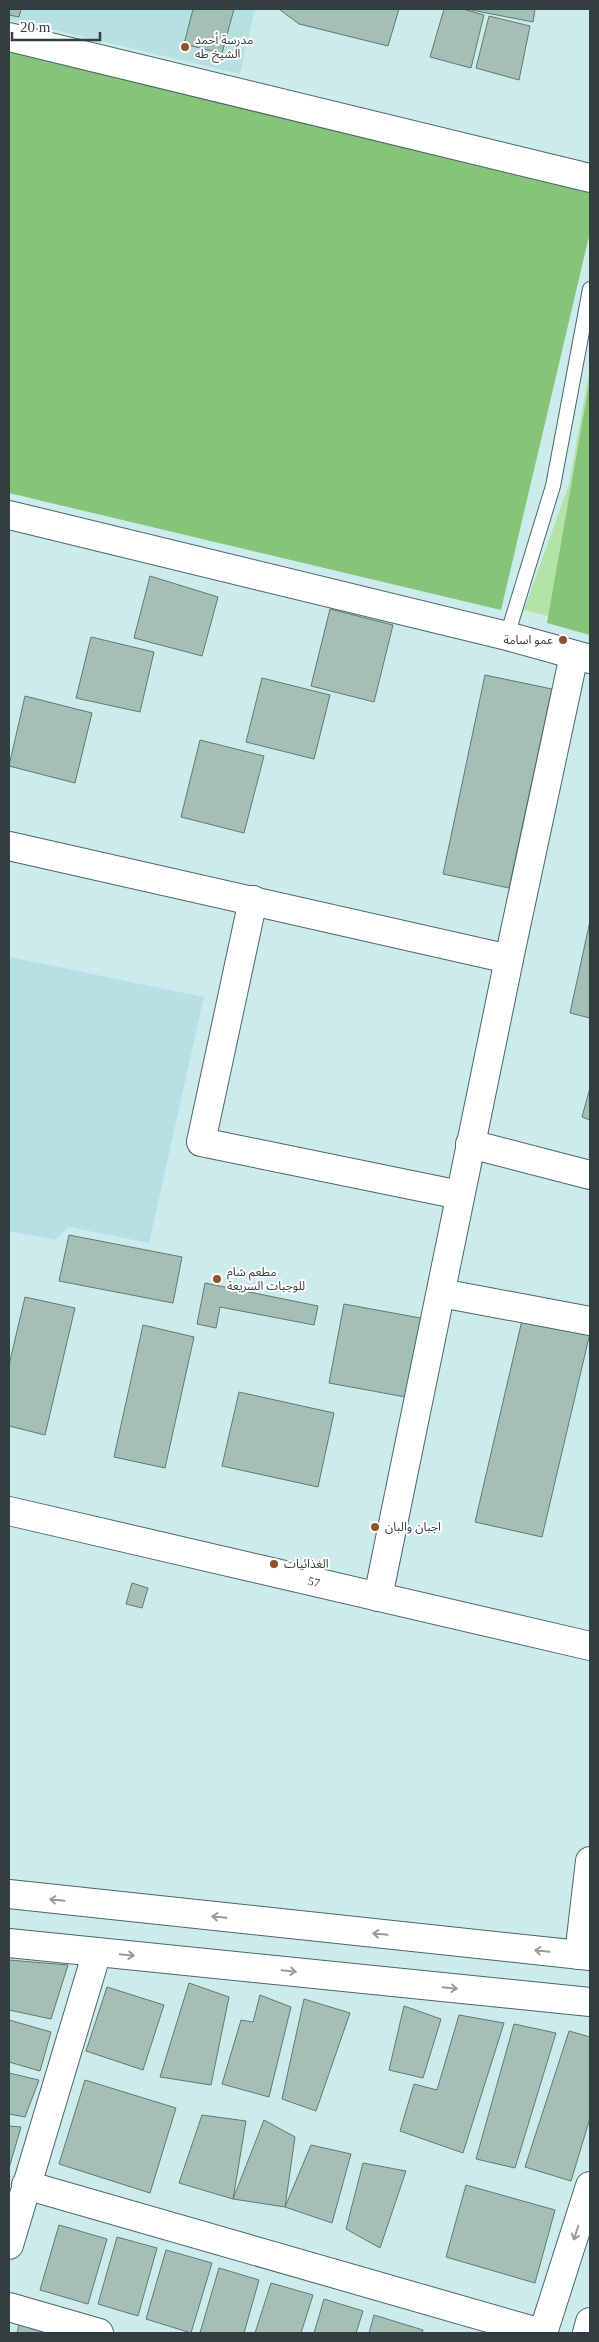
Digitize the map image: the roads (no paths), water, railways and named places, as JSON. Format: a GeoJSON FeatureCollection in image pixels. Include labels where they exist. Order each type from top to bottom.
{"type":"FeatureCollection","features":[{"type":"Feature","properties":{"kind":"street"},"geometry":{"type":"LineString","coordinates":[[9,36],[590,178]]}},
{"type":"Feature","properties":{"kind":"street"},"geometry":{"type":"LineString","coordinates":[[9,515],[507,636],[582,657],[508,959],[378,1597]]}},
{"type":"Feature","properties":{"kind":"street"},"geometry":{"type":"LineString","coordinates":[[9,846],[508,959]]}},
{"type":"Feature","properties":{"kind":"street"},"geometry":{"type":"LineString","coordinates":[[253,900],[201,1142],[460,1195]]}},
{"type":"Feature","properties":{"kind":"street"},"geometry":{"type":"LineString","coordinates":[[470,1144],[590,1174]]}},
{"type":"Feature","properties":{"kind":"street"},"geometry":{"type":"LineString","coordinates":[[441,1293],[590,1321]]}},
{"type":"Feature","properties":{"kind":"street","name":"57"},"geometry":{"type":"LineString","coordinates":[[9,1510],[590,1646]]}},
{"type":"Feature","properties":{"kind":"street"},"geometry":{"type":"LineString","coordinates":[[9,1894],[585,1955],[590,1861]]}},
{"type":"Feature","properties":{"kind":"street"},"geometry":{"type":"LineString","coordinates":[[9,1943],[590,2002]]}},
{"type":"Feature","properties":{"kind":"street"},"geometry":{"type":"LineString","coordinates":[[9,2244],[97,1952]]}},
{"type":"Feature","properties":{"kind":"street"},"geometry":{"type":"LineString","coordinates":[[26,2185],[542,2333],[590,2186]]}},
{"type":"Feature","properties":{"kind":"street"},"geometry":{"type":"LineString","coordinates":[[9,2307],[99,2333]]}},
{"type":"Feature","properties":{"kind":"street"},"geometry":{"type":"LineString","coordinates":[[587,2333],[590,2322]]}},
{"type":"Feature","properties":{"kind":"lane"},"geometry":{"type":"LineString","coordinates":[[507,636],[553,486],[590,289]]}},
{"type":"Feature","properties":{"kind":"place","name":"مدرسة أحمد الشيخ طه"},"geometry":{"type":"Point","coordinates":[185,47]}},
{"type":"Feature","properties":{"kind":"place","name":"عمو اسامة"},"geometry":{"type":"Point","coordinates":[563,640]}},
{"type":"Feature","properties":{"kind":"place","name":"مطعم شام للوجبات السريعة"},"geometry":{"type":"Point","coordinates":[217,1279]}},
{"type":"Feature","properties":{"kind":"place","name":"اجبان والبان"},"geometry":{"type":"Point","coordinates":[375,1527]}},
{"type":"Feature","properties":{"kind":"place","name":"الغذائيات"},"geometry":{"type":"Point","coordinates":[274,1564]}}]}
